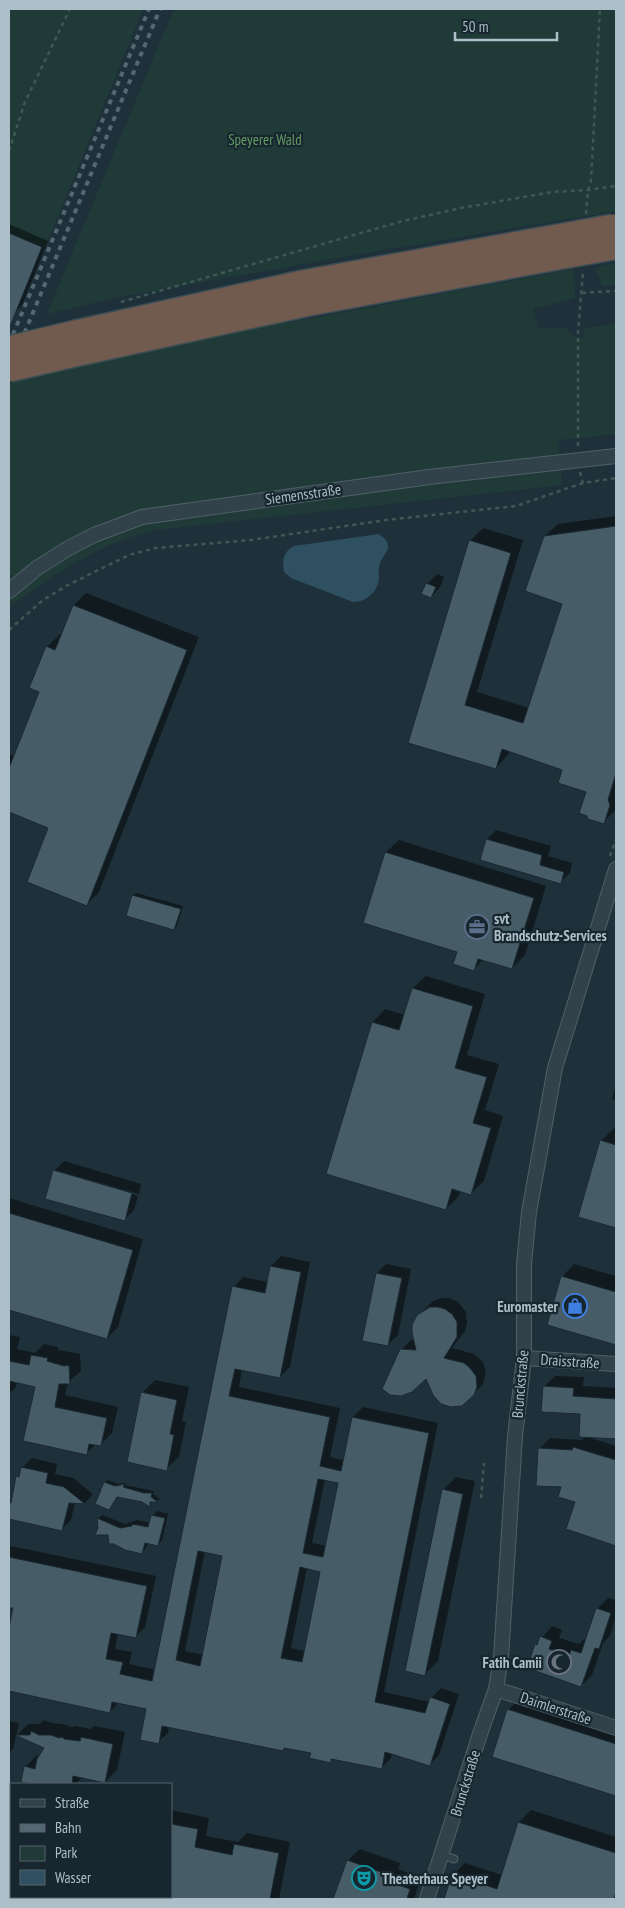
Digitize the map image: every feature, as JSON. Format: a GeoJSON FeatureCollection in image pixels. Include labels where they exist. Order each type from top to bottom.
{"type":"FeatureCollection","features":[{"type":"Feature","properties":{"kind":"highway"},"geometry":{"type":"LineString","coordinates":[[9,349],[75,344],[309,303],[557,247],[615,237]]}},
{"type":"Feature","properties":{"kind":"highway"},"geometry":{"type":"LineString","coordinates":[[9,370],[75,344]]}},
{"type":"Feature","properties":{"kind":"street","name":"Siemensstraße"},"geometry":{"type":"LineString","coordinates":[[9,591],[37,568],[67,549],[94,535],[142,517],[429,476],[616,456]]}},
{"type":"Feature","properties":{"kind":"street","name":"Brunckstraße"},"geometry":{"type":"LineString","coordinates":[[427,1899],[448,1857],[480,1734],[496,1688],[501,1658],[513,1465],[524,1358],[526,1240],[555,1068],[616,869]]}},
{"type":"Feature","properties":{"kind":"street","name":"Draisstraße"},"geometry":{"type":"LineString","coordinates":[[524,1358],[616,1364]]}},
{"type":"Feature","properties":{"kind":"street","name":"Daimlerstraße"},"geometry":{"type":"LineString","coordinates":[[496,1688],[616,1728]]}},
{"type":"Feature","properties":{"kind":"path"},"geometry":{"type":"LineString","coordinates":[[9,151],[25,102],[70,9]]}},
{"type":"Feature","properties":{"kind":"path"},"geometry":{"type":"LineString","coordinates":[[586,205],[591,181],[600,9]]}},
{"type":"Feature","properties":{"kind":"path"},"geometry":{"type":"LineString","coordinates":[[115,304],[403,221],[461,208],[552,192],[616,186]]}},
{"type":"Feature","properties":{"kind":"path"},"geometry":{"type":"LineString","coordinates":[[578,460],[578,333],[582,293],[616,291]]}},
{"type":"Feature","properties":{"kind":"path"},"geometry":{"type":"LineString","coordinates":[[9,630],[43,600],[68,585],[129,555],[156,548],[251,540],[386,520],[516,506],[583,482],[616,478]]}},
{"type":"Feature","properties":{"kind":"path"},"geometry":{"type":"LineString","coordinates":[[482,1498],[484,1464]]}},
{"type":"Feature","properties":{"kind":"green space"},"geometry":{"type":"Polygon","coordinates":[[[9,9],[143,9],[45,248],[9,233],[9,9]]]}},
{"type":"Feature","properties":{"kind":"green space","name":"Speyerer Wald"},"geometry":{"type":"Polygon","coordinates":[[[174,9],[616,9],[616,211],[382,250],[114,298],[47,314],[174,9]]]}},
{"type":"Feature","properties":{"kind":"green space"},"geometry":{"type":"Polygon","coordinates":[[[616,263],[616,285],[602,286],[595,268],[616,263]]]}},
{"type":"Feature","properties":{"kind":"green space"},"geometry":{"type":"Polygon","coordinates":[[[574,269],[575,298],[533,309],[538,328],[567,328],[575,338],[583,338],[585,328],[616,324],[616,434],[558,440],[562,485],[154,530],[122,540],[88,555],[9,607],[9,388],[13,379],[126,353],[574,269]]]}},
{"type":"Feature","properties":{"kind":"water"},"geometry":{"type":"Polygon","coordinates":[[[379,534],[385,539],[388,547],[379,567],[378,583],[371,595],[358,602],[353,602],[291,578],[284,572],[284,557],[294,546],[379,534]]]}},
{"type":"Feature","properties":{"kind":"building"},"geometry":{"type":"Polygon","coordinates":[[[9,233],[42,247],[9,329],[9,233]]]}},
{"type":"Feature","properties":{"kind":"building"},"geometry":{"type":"Polygon","coordinates":[[[616,526],[616,773],[608,800],[610,805],[604,824],[588,819],[587,816],[579,813],[586,792],[558,783],[562,770],[502,749],[496,769],[408,743],[469,540],[511,553],[465,705],[523,723],[562,604],[525,591],[544,536],[616,526]]]}},
{"type":"Feature","properties":{"kind":"building"},"geometry":{"type":"Polygon","coordinates":[[[426,583],[436,587],[431,598],[421,594],[426,583]]]}},
{"type":"Feature","properties":{"kind":"building"},"geometry":{"type":"Polygon","coordinates":[[[73,605],[187,650],[87,906],[27,882],[48,828],[9,812],[9,768],[39,692],[29,688],[46,646],[55,650],[73,605]]]}},
{"type":"Feature","properties":{"kind":"building"},"geometry":{"type":"Polygon","coordinates":[[[486,839],[542,855],[540,865],[564,872],[561,884],[480,860],[486,839]]]}},
{"type":"Feature","properties":{"kind":"building"},"geometry":{"type":"Polygon","coordinates":[[[385,852],[534,898],[512,969],[478,959],[474,971],[453,964],[457,952],[363,923],[385,852]]]}},
{"type":"Feature","properties":{"kind":"building"},"geometry":{"type":"Polygon","coordinates":[[[132,895],[181,909],[174,930],[126,916],[132,895]]]}},
{"type":"Feature","properties":{"kind":"building"},"geometry":{"type":"Polygon","coordinates":[[[412,988],[473,1006],[455,1068],[487,1077],[473,1123],[491,1128],[471,1195],[452,1189],[446,1210],[326,1174],[372,1022],[399,1030],[412,988]]]}},
{"type":"Feature","properties":{"kind":"building"},"geometry":{"type":"Polygon","coordinates":[[[600,1140],[616,1145],[616,1228],[578,1217],[600,1140]]]}},
{"type":"Feature","properties":{"kind":"building"},"geometry":{"type":"Polygon","coordinates":[[[53,1170],[132,1193],[125,1221],[45,1199],[53,1170]]]}},
{"type":"Feature","properties":{"kind":"building"},"geometry":{"type":"Polygon","coordinates":[[[9,1213],[133,1250],[107,1339],[9,1310],[9,1213]]]}},
{"type":"Feature","properties":{"kind":"building"},"geometry":{"type":"Polygon","coordinates":[[[270,1266],[301,1272],[280,1378],[235,1369],[229,1396],[330,1417],[320,1466],[341,1471],[352,1417],[429,1433],[375,1702],[425,1713],[430,1697],[450,1704],[430,1766],[385,1752],[382,1769],[331,1759],[331,1763],[309,1758],[311,1753],[284,1748],[283,1751],[162,1726],[159,1744],[140,1740],[146,1709],[112,1702],[110,1713],[9,1691],[9,1627],[13,1608],[9,1608],[9,1557],[147,1586],[136,1638],[111,1633],[106,1659],[123,1662],[120,1674],[152,1681],[232,1286],[265,1293],[270,1266]],[[318,1479],[303,1553],[323,1557],[338,1483],[318,1479]],[[198,1551],[176,1660],[200,1666],[222,1556],[198,1551]],[[300,1567],[281,1658],[302,1662],[320,1572],[300,1567]]]}},
{"type":"Feature","properties":{"kind":"building"},"geometry":{"type":"Polygon","coordinates":[[[376,1273],[402,1278],[388,1346],[362,1341],[376,1273]]]}},
{"type":"Feature","properties":{"kind":"building"},"geometry":{"type":"Polygon","coordinates":[[[561,1276],[616,1292],[616,1345],[547,1325],[561,1276]]]}},
{"type":"Feature","properties":{"kind":"building"},"geometry":{"type":"Polygon","coordinates":[[[430,1307],[445,1309],[452,1314],[457,1322],[457,1337],[444,1358],[464,1363],[476,1376],[477,1387],[474,1395],[462,1406],[451,1407],[441,1404],[433,1395],[426,1379],[412,1392],[401,1396],[390,1395],[382,1389],[400,1349],[416,1350],[412,1325],[417,1315],[430,1307]]]}},
{"type":"Feature","properties":{"kind":"building"},"geometry":{"type":"Polygon","coordinates":[[[31,1355],[48,1358],[47,1361],[64,1366],[69,1365],[70,1384],[59,1384],[55,1407],[107,1418],[101,1446],[89,1444],[87,1455],[23,1441],[35,1387],[9,1381],[9,1361],[29,1365],[31,1355]]]}},
{"type":"Feature","properties":{"kind":"building"},"geometry":{"type":"Polygon","coordinates":[[[543,1386],[574,1388],[573,1396],[616,1399],[616,1439],[579,1437],[580,1414],[541,1412],[543,1386]]]}},
{"type":"Feature","properties":{"kind":"building"},"geometry":{"type":"Polygon","coordinates":[[[141,1392],[177,1400],[170,1434],[174,1435],[167,1471],[127,1462],[141,1392]]]}},
{"type":"Feature","properties":{"kind":"building"},"geometry":{"type":"Polygon","coordinates":[[[573,1447],[616,1460],[616,1546],[566,1529],[575,1502],[558,1497],[561,1487],[536,1486],[538,1448],[572,1450],[573,1447]]]}},
{"type":"Feature","properties":{"kind":"building"},"geometry":{"type":"Polygon","coordinates":[[[21,1467],[48,1473],[46,1483],[64,1487],[85,1504],[69,1503],[62,1531],[9,1519],[9,1503],[11,1503],[16,1476],[19,1477],[21,1467]]]}},
{"type":"Feature","properties":{"kind":"building"},"geometry":{"type":"Polygon","coordinates":[[[104,1482],[115,1486],[125,1484],[123,1487],[144,1493],[152,1493],[151,1497],[158,1502],[150,1502],[150,1507],[142,1502],[117,1497],[109,1510],[95,1504],[101,1490],[99,1489],[101,1489],[104,1482]]]}},
{"type":"Feature","properties":{"kind":"building"},"geometry":{"type":"Polygon","coordinates":[[[442,1489],[463,1494],[425,1676],[405,1671],[442,1489]]]}},
{"type":"Feature","properties":{"kind":"building"},"geometry":{"type":"Polygon","coordinates":[[[151,1515],[165,1518],[158,1546],[145,1543],[142,1554],[109,1544],[108,1535],[95,1535],[98,1528],[97,1518],[120,1528],[132,1526],[132,1524],[148,1527],[151,1515]]]}},
{"type":"Feature","properties":{"kind":"building","name":"Fatih Camii"},"geometry":{"type":"Polygon","coordinates":[[[596,1608],[611,1613],[599,1649],[595,1648],[581,1687],[527,1668],[535,1644],[537,1645],[540,1636],[552,1641],[549,1649],[569,1656],[571,1650],[581,1653],[596,1608]]]}},
{"type":"Feature","properties":{"kind":"building"},"geometry":{"type":"Polygon","coordinates":[[[507,1709],[616,1744],[616,1796],[492,1757],[507,1709]]]}},
{"type":"Feature","properties":{"kind":"building"},"geometry":{"type":"Polygon","coordinates":[[[31,1731],[39,1735],[51,1735],[59,1738],[63,1737],[64,1739],[80,1741],[81,1737],[113,1744],[105,1783],[73,1776],[72,1783],[21,1782],[24,1766],[35,1769],[37,1759],[44,1748],[15,1735],[30,1735],[31,1731]]]}},
{"type":"Feature","properties":{"kind":"building"},"geometry":{"type":"Polygon","coordinates":[[[518,1822],[616,1853],[616,1891],[614,1899],[444,1899],[452,1874],[497,1889],[518,1822]]]}},
{"type":"Feature","properties":{"kind":"building"},"geometry":{"type":"Polygon","coordinates":[[[172,1824],[198,1829],[195,1847],[232,1855],[234,1844],[279,1853],[270,1899],[171,1899],[172,1824]]]}},
{"type":"Feature","properties":{"kind":"building","name":"Theaterhaus Speyer"},"geometry":{"type":"Polygon","coordinates":[[[347,1860],[389,1875],[387,1881],[410,1889],[407,1899],[333,1899],[347,1860]]]}},
{"type":"Feature","properties":{"kind":"railway"},"geometry":{"type":"LineString","coordinates":[[9,344],[149,9]]}},
{"type":"Feature","properties":{"kind":"railway"},"geometry":{"type":"LineString","coordinates":[[9,370],[160,9]]}},
{"type":"Feature","properties":{"kind":"place","name":"svt Brandschutz-Services"},"geometry":{"type":"Point","coordinates":[477,927]}},
{"type":"Feature","properties":{"kind":"place","name":"Euromaster"},"geometry":{"type":"Point","coordinates":[575,1306]}},
{"type":"Feature","properties":{"kind":"place","name":"Fatih Camii"},"geometry":{"type":"Point","coordinates":[559,1662]}},
{"type":"Feature","properties":{"kind":"place","name":"Theaterhaus Speyer"},"geometry":{"type":"Point","coordinates":[364,1878]}}]}
